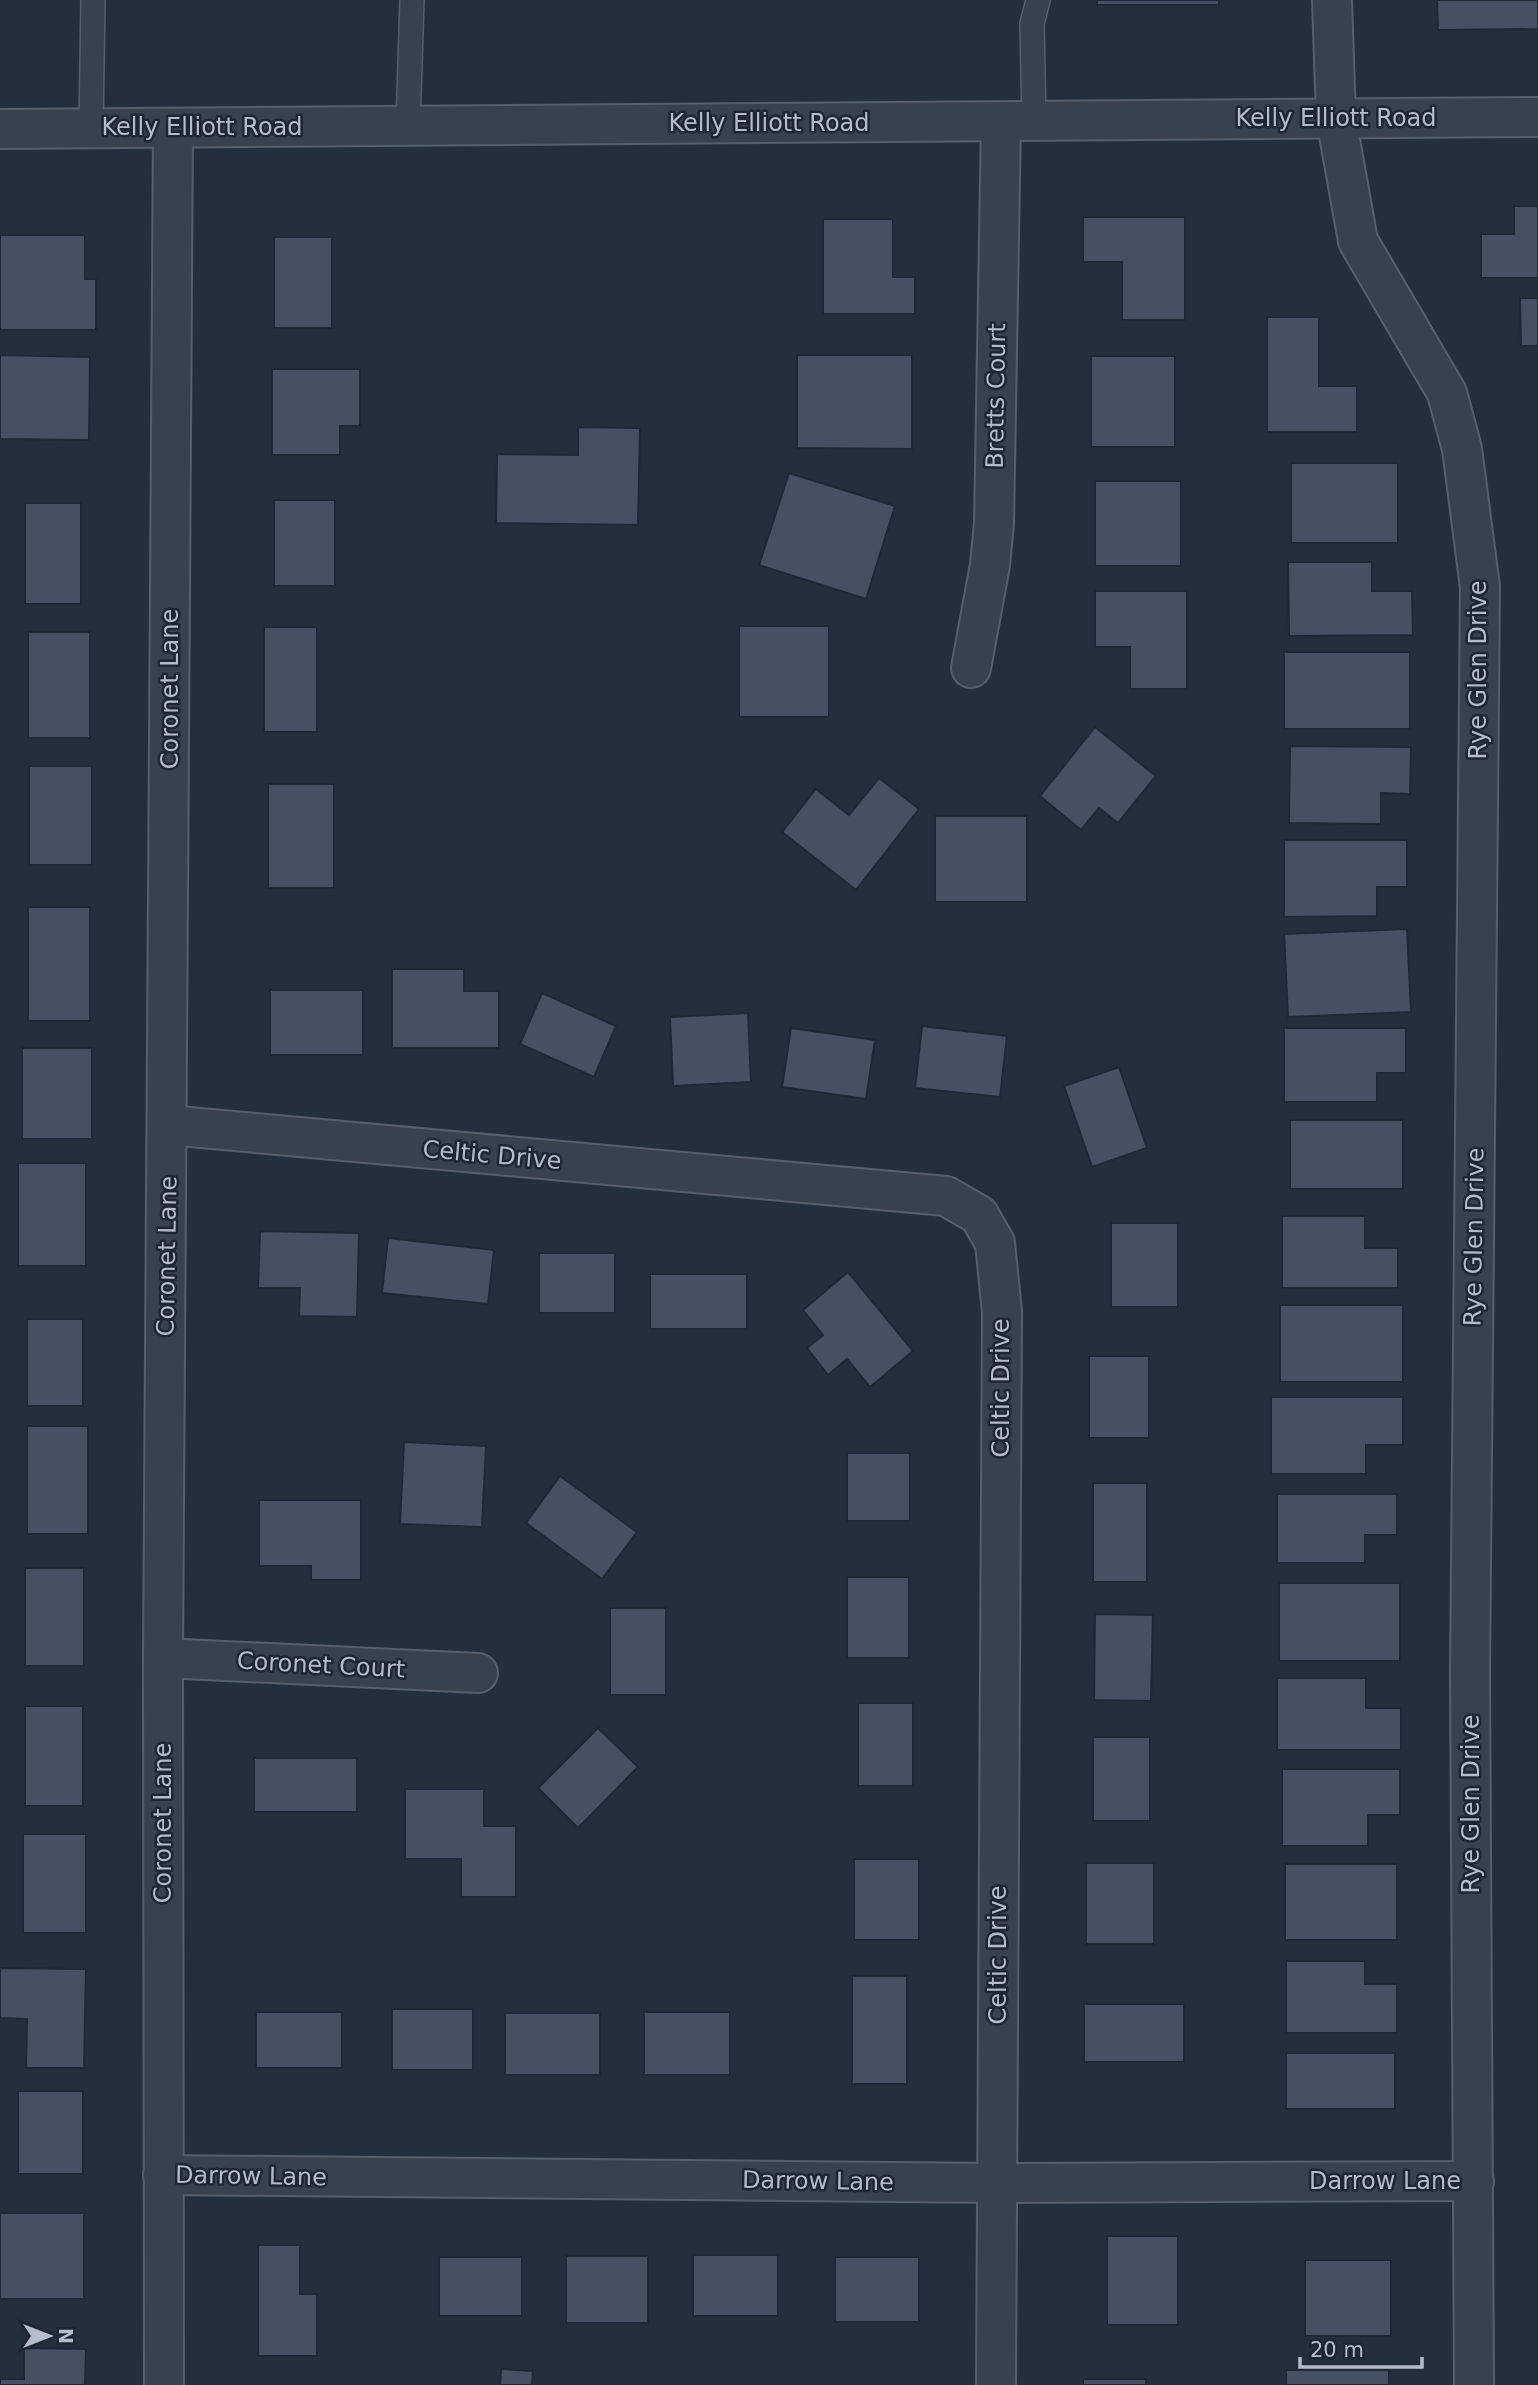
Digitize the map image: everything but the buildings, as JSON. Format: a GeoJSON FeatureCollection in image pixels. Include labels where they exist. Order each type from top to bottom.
{"type":"FeatureCollection","features":[{"type":"Feature","properties":{"kind":"street","name":"Rye Glen Drive"},"geometry":{"type":"LineString","coordinates":[[1332,0],[1336,118],[1358,241],[1447,393],[1462,449],[1480,586],[1470,1658],[1475,2385]]}},
{"type":"Feature","properties":{"kind":"street","name":"Kelly Elliott Road"},"geometry":{"type":"LineString","coordinates":[[0,128],[1538,117]]}},
{"type":"Feature","properties":{"kind":"street","name":"Bretts Court"},"geometry":{"type":"LineString","coordinates":[[971,668],[990,565],[994,523],[1017,122]]}},
{"type":"Feature","properties":{"kind":"street","name":"Coronet Lane"},"geometry":{"type":"LineString","coordinates":[[164,2385],[163,1658],[173,128]]}},
{"type":"Feature","properties":{"kind":"street","name":"Celtic Drive"},"geometry":{"type":"LineString","coordinates":[[168,1125],[946,1196],[979,1215],[995,1243],[1002,1312],[996,2385]]}},
{"type":"Feature","properties":{"kind":"street","name":"Coronet Court"},"geometry":{"type":"LineString","coordinates":[[163,1658],[478,1673]]}},
{"type":"Feature","properties":{"kind":"street","name":"Darrow Lane"},"geometry":{"type":"LineString","coordinates":[[163,2175],[997,2183],[1474,2181]]}},
{"type":"Feature","properties":{"kind":"lane"},"geometry":{"type":"LineString","coordinates":[[91,128],[93,0]]}},
{"type":"Feature","properties":{"kind":"lane"},"geometry":{"type":"LineString","coordinates":[[408,127],[412,0]]}},
{"type":"Feature","properties":{"kind":"lane"},"geometry":{"type":"LineString","coordinates":[[1017,122],[1038,0]]}}]}
